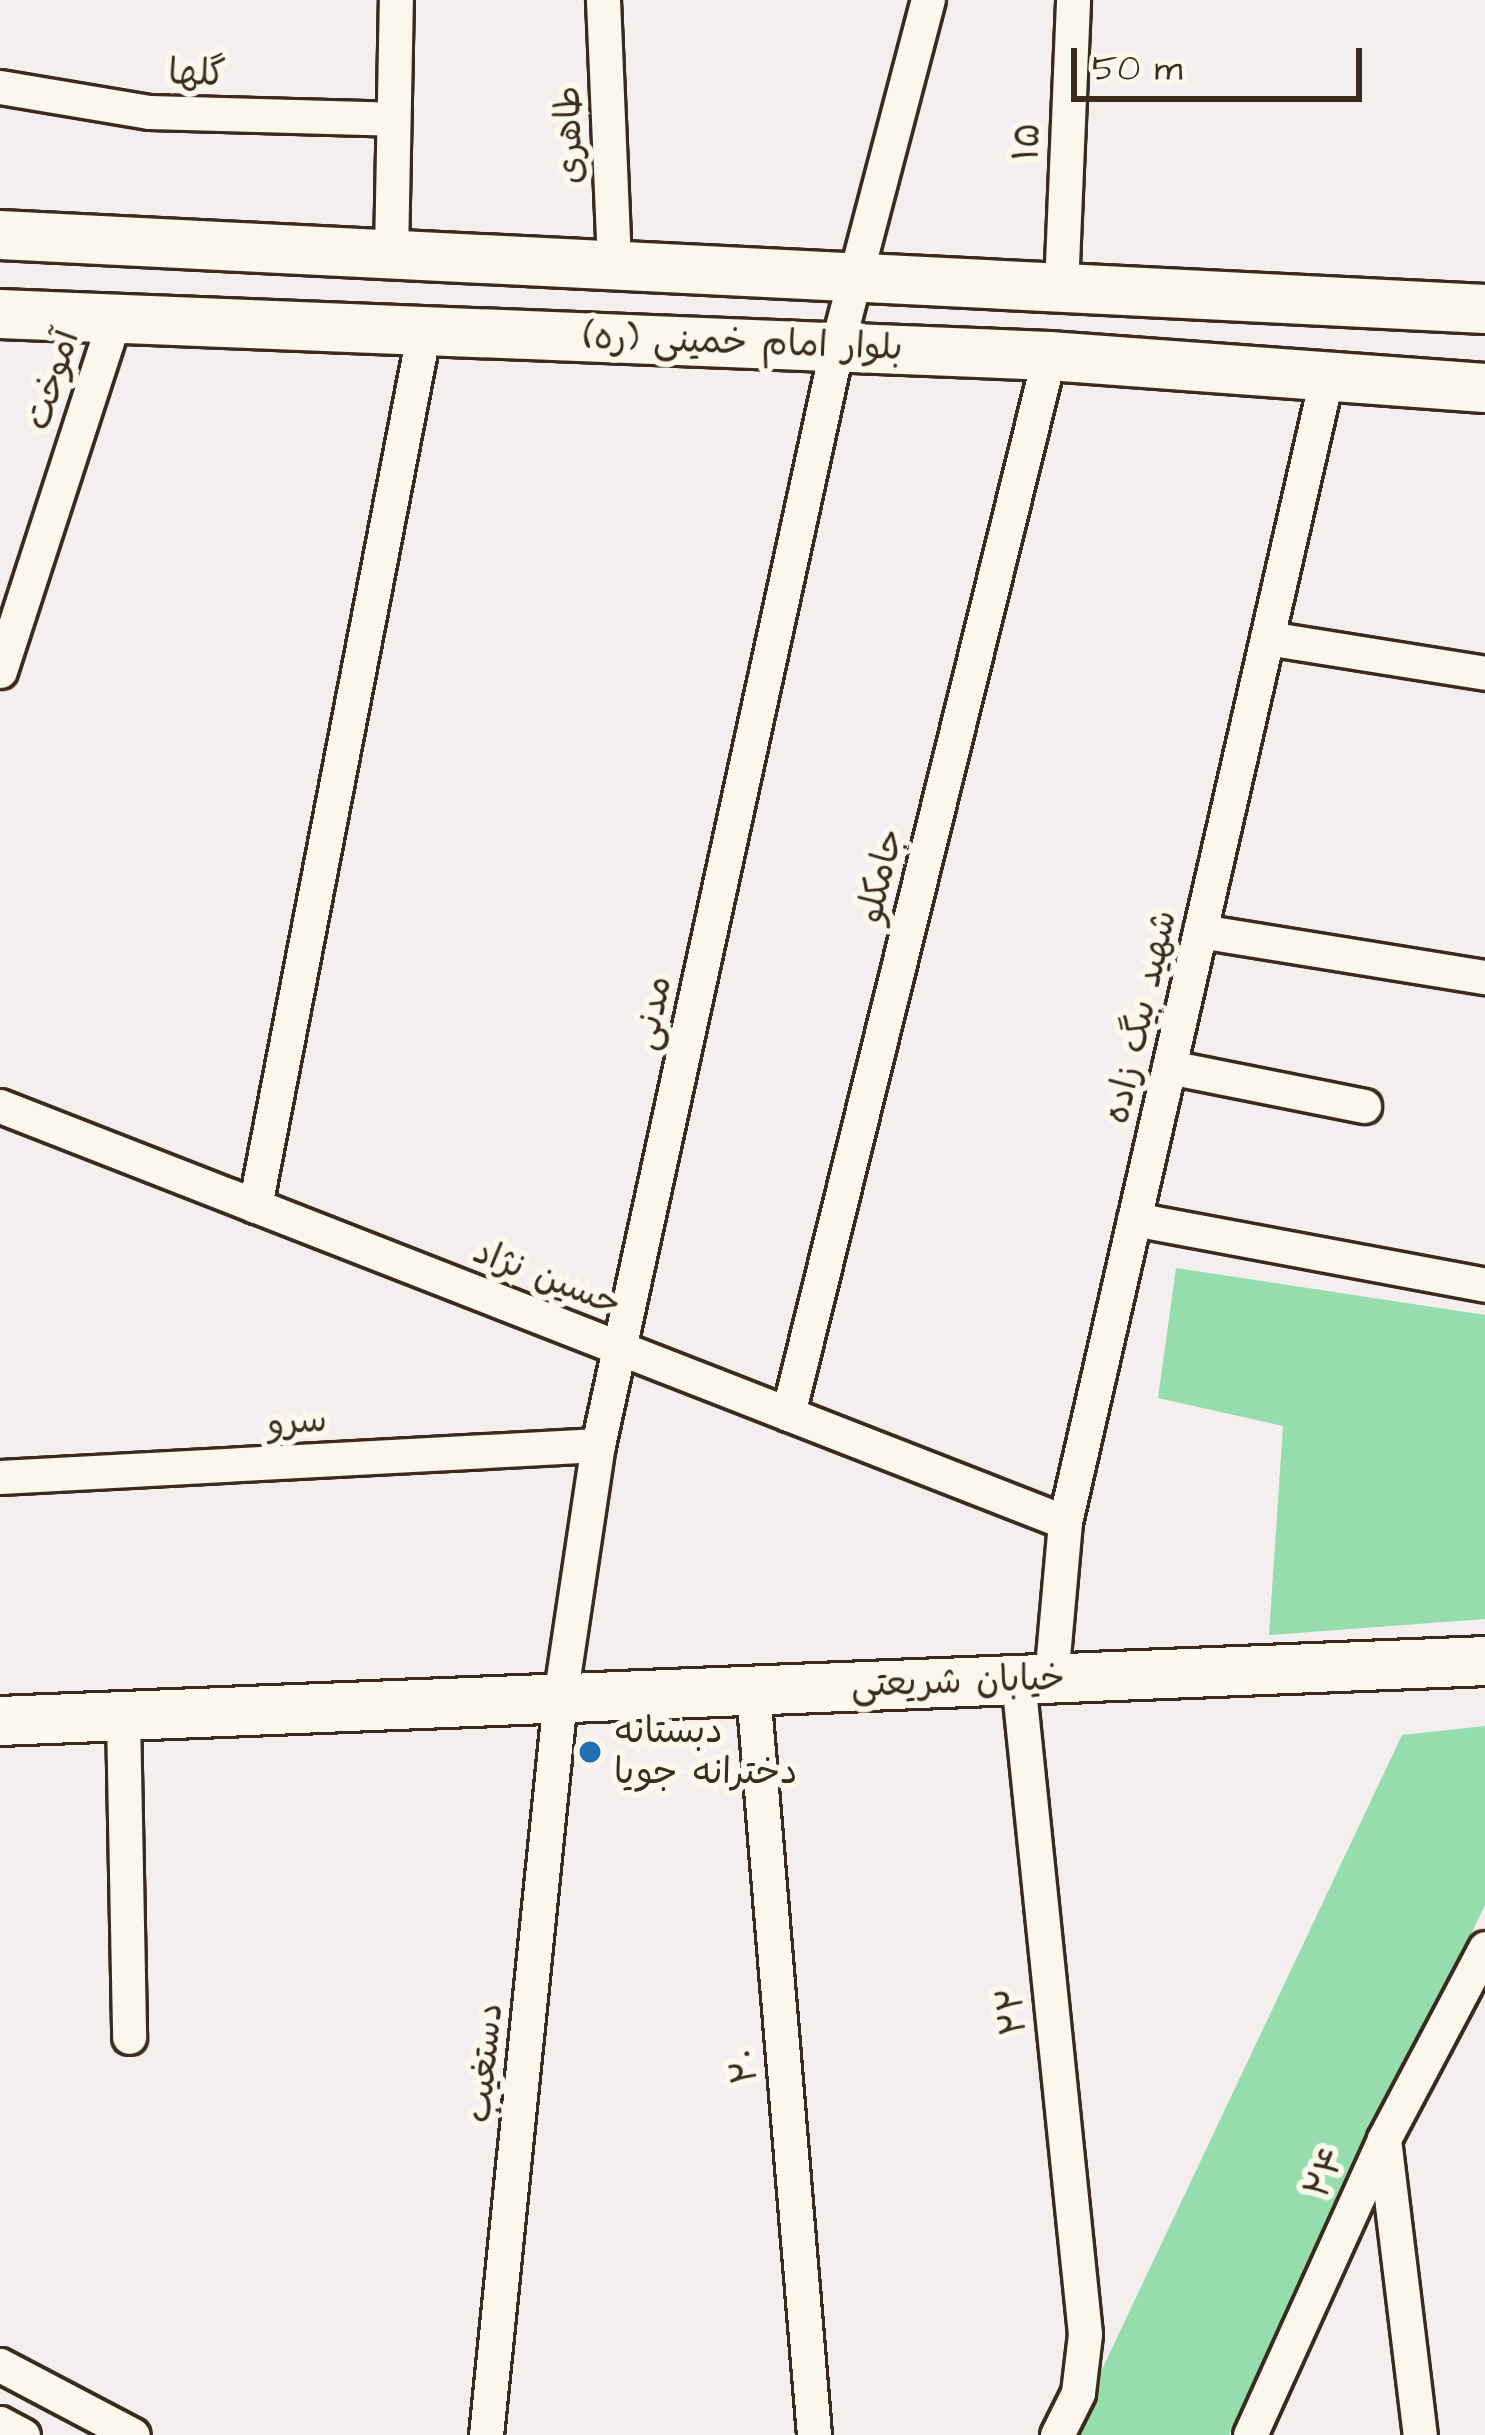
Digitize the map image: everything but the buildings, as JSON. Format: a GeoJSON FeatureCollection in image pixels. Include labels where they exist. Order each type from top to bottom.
{"type":"FeatureCollection","features":[{"type":"Feature","properties":{"kind":"main road","name":"بلوار امام خمینی (ره)"},"geometry":{"type":"LineString","coordinates":[[0,235],[1485,309]]}},
{"type":"Feature","properties":{"kind":"main road","name":"بلوار امام خمینی (ره)"},"geometry":{"type":"LineString","coordinates":[[0,314],[1049,356],[1485,388]]}},
{"type":"Feature","properties":{"kind":"main road","name":"خیابان شریعتی"},"geometry":{"type":"LineString","coordinates":[[0,1720],[1485,1661]]}},
{"type":"Feature","properties":{"kind":"street"},"geometry":{"type":"LineString","coordinates":[[391,254],[396,0]]}},
{"type":"Feature","properties":{"kind":"street","name":"طاهری"},"geometry":{"type":"LineString","coordinates":[[603,0],[614,267]]}},
{"type":"Feature","properties":{"kind":"street","name":"مدنی"},"geometry":{"type":"LineString","coordinates":[[560,1698],[598,1445],[837,346],[928,0]]}},
{"type":"Feature","properties":{"kind":"street","name":"۱۵"},"geometry":{"type":"LineString","coordinates":[[1061,287],[1073,0]]}},
{"type":"Feature","properties":{"kind":"street","name":"گلها"},"geometry":{"type":"LineString","coordinates":[[0,87],[149,112],[393,118]]}},
{"type":"Feature","properties":{"kind":"street","name":"آموخت"},"geometry":{"type":"LineString","coordinates":[[0,671],[115,318]]}},
{"type":"Feature","properties":{"kind":"street"},"geometry":{"type":"LineString","coordinates":[[254,1206],[424,330]]}},
{"type":"Feature","properties":{"kind":"street","name":"جامکلو"},"geometry":{"type":"LineString","coordinates":[[788,1414],[1049,356]]}},
{"type":"Feature","properties":{"kind":"street","name":"شهید بیگ زاده"},"geometry":{"type":"LineString","coordinates":[[1034,1679],[1065,1522],[1327,375]]}},
{"type":"Feature","properties":{"kind":"street"},"geometry":{"type":"LineString","coordinates":[[1267,638],[1485,673]]}},
{"type":"Feature","properties":{"kind":"street"},"geometry":{"type":"LineString","coordinates":[[1200,931],[1485,977]]}},
{"type":"Feature","properties":{"kind":"street"},"geometry":{"type":"LineString","coordinates":[[1169,1066],[1364,1106]]}},
{"type":"Feature","properties":{"kind":"street","name":"حسین نژاد"},"geometry":{"type":"LineString","coordinates":[[0,1106],[1065,1522]]}},
{"type":"Feature","properties":{"kind":"street"},"geometry":{"type":"LineString","coordinates":[[1134,1219],[1485,1285]]}},
{"type":"Feature","properties":{"kind":"street","name":"سرو"},"geometry":{"type":"LineString","coordinates":[[0,1477],[598,1445]]}},
{"type":"Feature","properties":{"kind":"street","name":"۲۲"},"geometry":{"type":"LineString","coordinates":[[1034,1679],[1085,2334],[1078,2393],[1057,2435]]}},
{"type":"Feature","properties":{"kind":"street","name":"۲۰"},"geometry":{"type":"LineString","coordinates":[[753,1690],[814,2435]]}},
{"type":"Feature","properties":{"kind":"street","name":"دستغیب"},"geometry":{"type":"LineString","coordinates":[[486,2435],[560,1698]]}},
{"type":"Feature","properties":{"kind":"street"},"geometry":{"type":"LineString","coordinates":[[122,1716],[129,2037]]}},
{"type":"Feature","properties":{"kind":"street","name":"۲۴"},"geometry":{"type":"LineString","coordinates":[[1250,2435],[1384,2139],[1485,1948]]}},
{"type":"Feature","properties":{"kind":"street"},"geometry":{"type":"LineString","coordinates":[[1384,2139],[1420,2435]]}},
{"type":"Feature","properties":{"kind":"street"},"geometry":{"type":"LineString","coordinates":[[0,2365],[133,2435]]}},
{"type":"Feature","properties":{"kind":"street"},"geometry":{"type":"LineString","coordinates":[[0,2423],[23,2435]]}},
{"type":"Feature","properties":{"kind":"green space"},"geometry":{"type":"Polygon","coordinates":[[[1176,1268],[1485,1315],[1485,1619],[1269,1635],[1283,1426],[1158,1398],[1176,1268]]]}},
{"type":"Feature","properties":{"kind":"green space"},"geometry":{"type":"Polygon","coordinates":[[[1485,1726],[1485,1905],[1229,2435],[1071,2435],[1402,1735],[1485,1726]]]}},
{"type":"Feature","properties":{"kind":"place","name":"دبستانه دخترانه جويا"},"geometry":{"type":"Point","coordinates":[590,1752]}}]}
